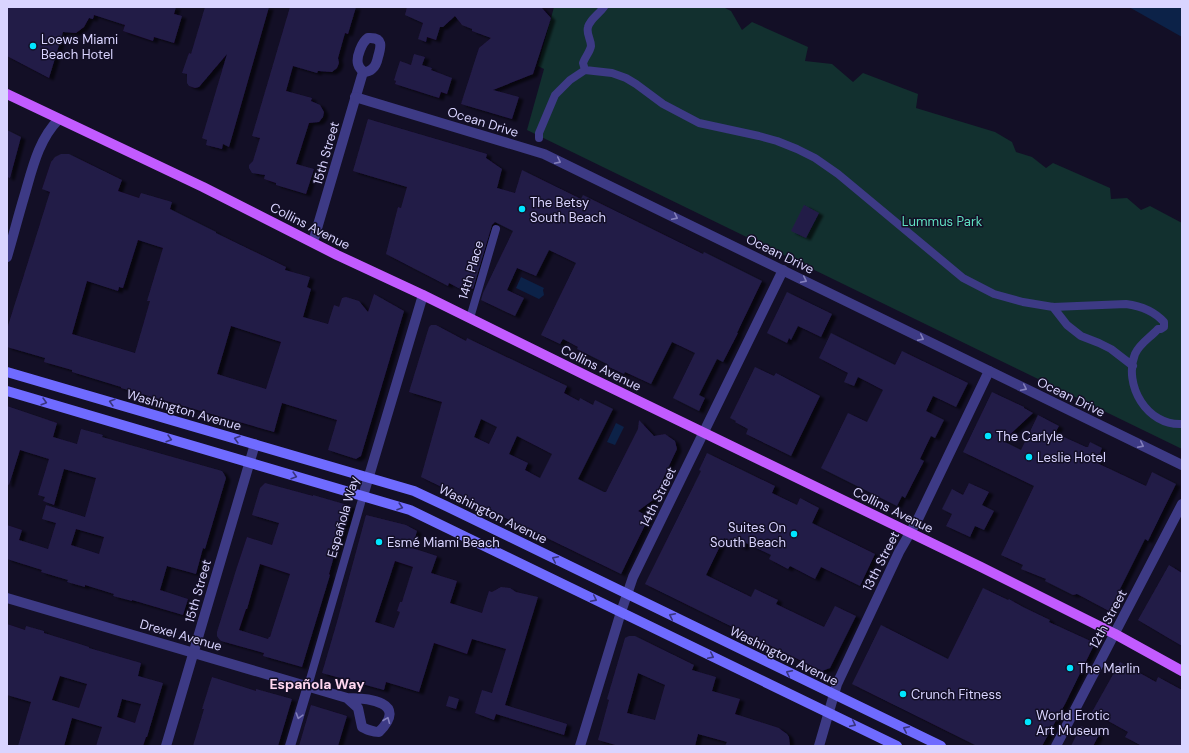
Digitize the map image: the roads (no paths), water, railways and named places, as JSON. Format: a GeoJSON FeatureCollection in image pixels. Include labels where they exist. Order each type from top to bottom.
{"type":"FeatureCollection","features":[{"type":"Feature","properties":{"kind":"main road","name":"Collins Avenue"},"geometry":{"type":"LineString","coordinates":[[7,94],[203,187],[337,255],[910,532],[1115,634],[1182,670]]}},
{"type":"Feature","properties":{"kind":"main road","name":"Washington Avenue"},"geometry":{"type":"LineString","coordinates":[[7,372],[402,487],[426,496],[941,746]]}},
{"type":"Feature","properties":{"kind":"main road"},"geometry":{"type":"LineString","coordinates":[[7,391],[410,510],[897,746]]}},
{"type":"Feature","properties":{"kind":"street"},"geometry":{"type":"LineString","coordinates":[[585,70],[583,63],[590,51],[591,44],[587,31],[588,26],[604,7]]}},
{"type":"Feature","properties":{"kind":"street"},"geometry":{"type":"LineString","coordinates":[[538,138],[538,133],[556,95],[570,80],[585,70],[612,73],[626,78],[663,104],[699,122],[760,136],[797,149],[816,158],[838,174],[963,278],[994,294],[1023,302],[1053,306],[1135,305],[1150,310],[1159,316],[1164,322],[1164,327],[1158,329],[1146,339],[1135,354],[1132,375],[1133,385],[1142,404],[1150,412],[1162,420],[1182,424]]}},
{"type":"Feature","properties":{"kind":"street","name":"15th Street"},"geometry":{"type":"LineString","coordinates":[[313,242],[363,72]]}},
{"type":"Feature","properties":{"kind":"street","name":"Ocean Drive"},"geometry":{"type":"LineString","coordinates":[[355,97],[544,154],[1182,465]]}},
{"type":"Feature","properties":{"kind":"street"},"geometry":{"type":"LineString","coordinates":[[7,257],[34,163],[47,133],[59,119]]}},
{"type":"Feature","properties":{"kind":"street","name":"14th Place"},"geometry":{"type":"LineString","coordinates":[[470,318],[496,229]]}},
{"type":"Feature","properties":{"kind":"street","name":"14th Street"},"geometry":{"type":"LineString","coordinates":[[580,746],[633,577],[783,270]]}},
{"type":"Feature","properties":{"kind":"street","name":"Española Way"},"geometry":{"type":"LineString","coordinates":[[290,746],[422,295]]}},
{"type":"Feature","properties":{"kind":"street"},"geometry":{"type":"LineString","coordinates":[[1053,306],[1067,325],[1081,336],[1099,342],[1111,349],[1133,366]]}},
{"type":"Feature","properties":{"kind":"street","name":"13th Street"},"geometry":{"type":"LineString","coordinates":[[819,746],[837,684],[881,589],[924,506],[989,371]]}},
{"type":"Feature","properties":{"kind":"street","name":"15th Street"},"geometry":{"type":"LineString","coordinates":[[166,746],[255,444]]}},
{"type":"Feature","properties":{"kind":"street","name":"12th Street"},"geometry":{"type":"LineString","coordinates":[[1056,746],[1182,504]]}},
{"type":"Feature","properties":{"kind":"street","name":"Drexel Avenue"},"geometry":{"type":"LineString","coordinates":[[7,598],[347,698]]}},
{"type":"Feature","properties":{"kind":"water"},"geometry":{"type":"Polygon","coordinates":[[[1129,7],[1182,7],[1182,37],[1129,7]]]}},
{"type":"Feature","properties":{"kind":"water"},"geometry":{"type":"Polygon","coordinates":[[[521,277],[544,288],[544,295],[539,299],[516,288],[521,277]]]}},
{"type":"Feature","properties":{"kind":"water"},"geometry":{"type":"Polygon","coordinates":[[[616,423],[624,427],[615,445],[607,442],[616,423]]]}},
{"type":"Feature","properties":{"kind":"place","name":"Loews Miami Beach Hotel"},"geometry":{"type":"Point","coordinates":[33,46]}},
{"type":"Feature","properties":{"kind":"place","name":"The Betsy South Beach"},"geometry":{"type":"Point","coordinates":[522,209]}},
{"type":"Feature","properties":{"kind":"place","name":"The Carlyle"},"geometry":{"type":"Point","coordinates":[988,436]}},
{"type":"Feature","properties":{"kind":"place","name":"Leslie Hotel"},"geometry":{"type":"Point","coordinates":[1029,457]}},
{"type":"Feature","properties":{"kind":"place","name":"Suites On South Beach"},"geometry":{"type":"Point","coordinates":[794,534]}},
{"type":"Feature","properties":{"kind":"place","name":"Esmé Miami Beach"},"geometry":{"type":"Point","coordinates":[379,542]}},
{"type":"Feature","properties":{"kind":"place","name":"The Marlin"},"geometry":{"type":"Point","coordinates":[1070,668]}},
{"type":"Feature","properties":{"kind":"place","name":"Crunch Fitness"},"geometry":{"type":"Point","coordinates":[903,694]}},
{"type":"Feature","properties":{"kind":"place","name":"World Erotic Art Museum"},"geometry":{"type":"Point","coordinates":[1028,722]}},
{"type":"Feature","properties":{"kind":"district","name":"Española Way"},"geometry":{"type":"Point","coordinates":[317,684]}},
{"type":"Feature","properties":{"kind":"park label","name":"Lummus Park"},"geometry":{"type":"Point","coordinates":[942,221]}}]}
